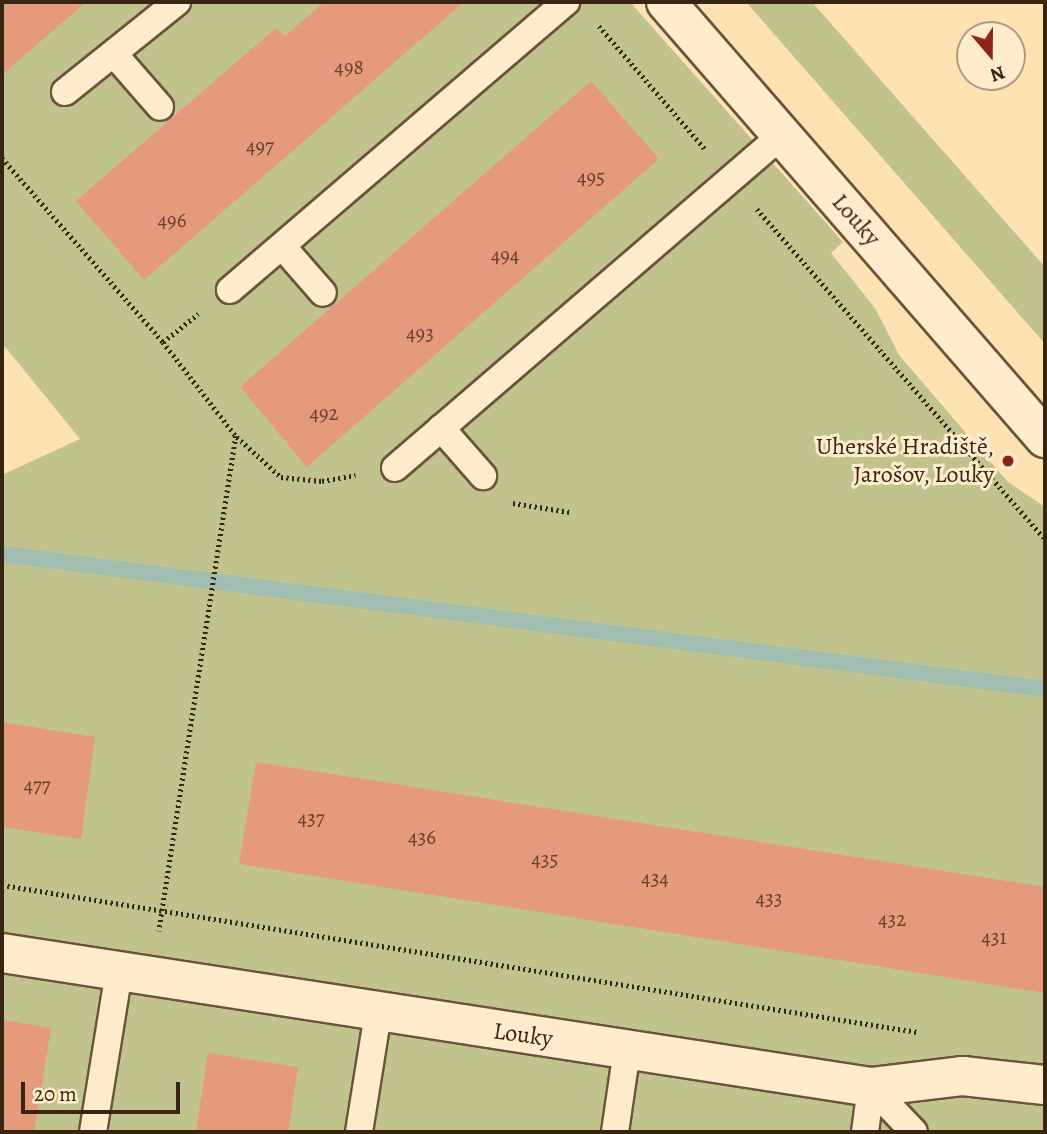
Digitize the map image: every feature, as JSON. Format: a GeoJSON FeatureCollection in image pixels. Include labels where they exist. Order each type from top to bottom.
{"type":"FeatureCollection","features":[{"type":"Feature","properties":{"kind":"street","name":"Louky"},"geometry":{"type":"LineString","coordinates":[[666,2],[1045,438]]}},
{"type":"Feature","properties":{"kind":"street","name":"Louky"},"geometry":{"type":"LineString","coordinates":[[2,953],[377,1014],[871,1087],[963,1076],[1045,1085]]}},
{"type":"Feature","properties":{"kind":"lane"},"geometry":{"type":"LineString","coordinates":[[65,92],[177,2]]}},
{"type":"Feature","properties":{"kind":"lane"},"geometry":{"type":"LineString","coordinates":[[229,290],[566,2]]}},
{"type":"Feature","properties":{"kind":"lane"},"geometry":{"type":"LineString","coordinates":[[114,54],[160,107]]}},
{"type":"Feature","properties":{"kind":"lane"},"geometry":{"type":"LineString","coordinates":[[395,468],[782,135]]}},
{"type":"Feature","properties":{"kind":"lane"},"geometry":{"type":"LineString","coordinates":[[282,246],[323,293]]}},
{"type":"Feature","properties":{"kind":"lane"},"geometry":{"type":"LineString","coordinates":[[441,428],[483,476]]}},
{"type":"Feature","properties":{"kind":"lane"},"geometry":{"type":"LineString","coordinates":[[93,1132],[136,974]]}},
{"type":"Feature","properties":{"kind":"lane"},"geometry":{"type":"LineString","coordinates":[[359,1132],[377,1014]]}},
{"type":"Feature","properties":{"kind":"lane"},"geometry":{"type":"LineString","coordinates":[[615,1132],[627,1050]]}},
{"type":"Feature","properties":{"kind":"lane"},"geometry":{"type":"LineString","coordinates":[[865,1132],[871,1087]]}},
{"type":"Feature","properties":{"kind":"lane"},"geometry":{"type":"LineString","coordinates":[[871,1087],[914,1132]]}},
{"type":"Feature","properties":{"kind":"path"},"geometry":{"type":"LineString","coordinates":[[596,23],[1045,539]]}},
{"type":"Feature","properties":{"kind":"path"},"geometry":{"type":"LineString","coordinates":[[2,158],[163,342],[236,436],[136,974]]}},
{"type":"Feature","properties":{"kind":"path"},"geometry":{"type":"LineString","coordinates":[[2,885],[922,1032]]}},
{"type":"Feature","properties":{"kind":"green space"},"geometry":{"type":"Polygon","coordinates":[[[2,2],[630,2],[843,242],[831,253],[875,308],[899,355],[1008,482],[1045,507],[1045,1132],[2,1132],[2,475],[80,439],[2,343],[2,2]]]}},
{"type":"Feature","properties":{"kind":"green space"},"geometry":{"type":"Polygon","coordinates":[[[746,2],[812,2],[1045,267],[1045,344],[746,2]]]}},
{"type":"Feature","properties":{"kind":"building"},"geometry":{"type":"Polygon","coordinates":[[[2,2],[86,2],[2,75],[2,2]]]}},
{"type":"Feature","properties":{"kind":"building"},"geometry":{"type":"Polygon","coordinates":[[[324,2],[464,2],[144,280],[76,201],[276,28],[285,36],[324,2]]]}},
{"type":"Feature","properties":{"kind":"building"},"geometry":{"type":"Polygon","coordinates":[[[591,81],[659,159],[307,467],[240,387],[591,81]]]}},
{"type":"Feature","properties":{"kind":"building"},"geometry":{"type":"Polygon","coordinates":[[[2,722],[95,737],[81,839],[2,827],[2,722]]]}},
{"type":"Feature","properties":{"kind":"building"},"geometry":{"type":"Polygon","coordinates":[[[256,762],[1045,887],[1045,993],[239,864],[256,762]]]}},
{"type":"Feature","properties":{"kind":"building"},"geometry":{"type":"Polygon","coordinates":[[[2,1020],[51,1028],[34,1132],[2,1132],[2,1020]]]}},
{"type":"Feature","properties":{"kind":"building"},"geometry":{"type":"Polygon","coordinates":[[[208,1053],[298,1067],[288,1132],[196,1132],[208,1053]]]}},
{"type":"Feature","properties":{"kind":"waterway"},"geometry":{"type":"LineString","coordinates":[[2,554],[1045,689]]}},
{"type":"Feature","properties":{"kind":"place","name":"Uherské Hradiště, Jarošov, Louky"},"geometry":{"type":"Point","coordinates":[1008,461]}}]}
